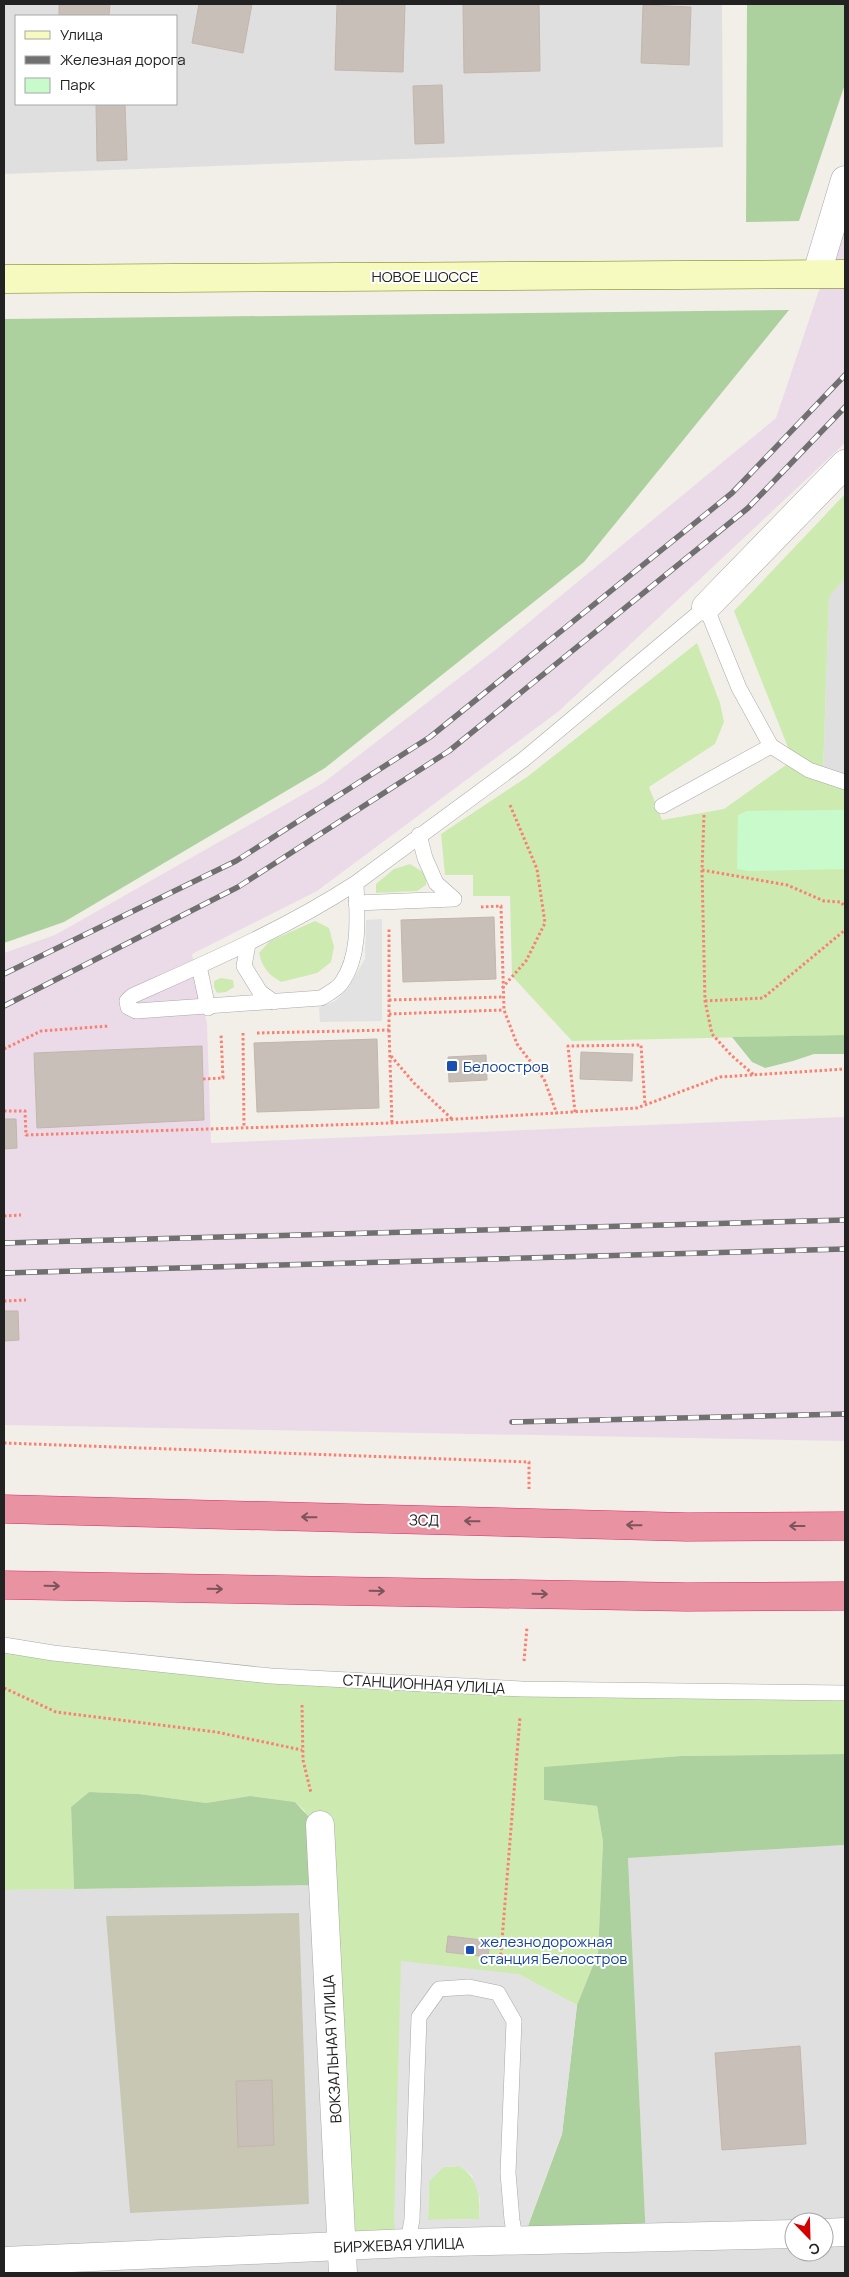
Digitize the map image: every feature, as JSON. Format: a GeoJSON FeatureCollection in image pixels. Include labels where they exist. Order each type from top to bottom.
{"type":"FeatureCollection","features":[{"type":"Feature","properties":{"kind":"highway","name":"ЗСД"},"geometry":{"type":"LineString","coordinates":[[4,1509],[687,1527],[845,1526]]}},
{"type":"Feature","properties":{"kind":"highway"},"geometry":{"type":"LineString","coordinates":[[4,1585],[687,1597],[845,1596]]}},
{"type":"Feature","properties":{"kind":"main road","name":"НОВОЕ ШОССЕ"},"geometry":{"type":"LineString","coordinates":[[4,279],[845,274]]}},
{"type":"Feature","properties":{"kind":"street"},"geometry":{"type":"LineString","coordinates":[[816,273],[845,180]]}},
{"type":"Feature","properties":{"kind":"street"},"geometry":{"type":"LineString","coordinates":[[706,607],[845,464]]}},
{"type":"Feature","properties":{"kind":"street","name":"ВОКЗАЛЬНАЯ УЛИЦА"},"geometry":{"type":"LineString","coordinates":[[320,1825],[343,2260]]}},
{"type":"Feature","properties":{"kind":"street","name":"БИРЖЕВАЯ УЛИЦА"},"geometry":{"type":"LineString","coordinates":[[4,2261],[343,2260],[408,2243],[516,2242],[784,2234]]}},
{"type":"Feature","properties":{"kind":"lane"},"geometry":{"type":"LineString","coordinates":[[356,883],[352,961],[342,983],[321,998],[136,1012],[128,1007],[127,1001],[132,996],[248,944],[328,901],[356,883],[523,760],[706,607],[740,688],[771,746],[809,770],[845,782]]}},
{"type":"Feature","properties":{"kind":"lane"},"geometry":{"type":"LineString","coordinates":[[662,806],[771,746]]}},
{"type":"Feature","properties":{"kind":"lane"},"geometry":{"type":"LineString","coordinates":[[356,903],[454,899],[436,883],[425,858],[419,835]]}},
{"type":"Feature","properties":{"kind":"lane"},"geometry":{"type":"LineString","coordinates":[[248,944],[244,966],[260,992],[274,1002]]}},
{"type":"Feature","properties":{"kind":"lane"},"geometry":{"type":"LineString","coordinates":[[199,966],[208,1008]]}},
{"type":"Feature","properties":{"kind":"lane","name":"СТАНЦИОННАЯ УЛИЦА"},"geometry":{"type":"LineString","coordinates":[[4,1645],[63,1654],[302,1677],[522,1689],[845,1693]]}},
{"type":"Feature","properties":{"kind":"lane"},"geometry":{"type":"LineString","coordinates":[[408,2243],[412,2219],[419,2017],[440,1989],[469,1988],[498,1993],[514,2021],[508,2173],[516,2242]]}},
{"type":"Feature","properties":{"kind":"path"},"geometry":{"type":"LineString","coordinates":[[493,782],[508,802],[537,869],[545,923],[526,962],[502,988]]}},
{"type":"Feature","properties":{"kind":"path"},"geometry":{"type":"LineString","coordinates":[[704,783],[702,870],[705,1001],[712,1034],[731,1055],[754,1075]]}},
{"type":"Feature","properties":{"kind":"path"},"geometry":{"type":"LineString","coordinates":[[702,870],[787,885],[824,901],[841,902],[845,907]]}},
{"type":"Feature","properties":{"kind":"path"},"geometry":{"type":"LineString","coordinates":[[474,907],[501,906],[504,1010],[517,1044],[544,1079],[557,1114]]}},
{"type":"Feature","properties":{"kind":"path"},"geometry":{"type":"LineString","coordinates":[[388,920],[392,1123]]}},
{"type":"Feature","properties":{"kind":"path"},"geometry":{"type":"LineString","coordinates":[[705,1001],[763,998],[845,930]]}},
{"type":"Feature","properties":{"kind":"path"},"geometry":{"type":"LineString","coordinates":[[389,1000],[503,997]]}},
{"type":"Feature","properties":{"kind":"path"},"geometry":{"type":"LineString","coordinates":[[389,1014],[504,1010]]}},
{"type":"Feature","properties":{"kind":"path"},"geometry":{"type":"LineString","coordinates":[[244,1127],[243,1033],[390,1030]]}},
{"type":"Feature","properties":{"kind":"path"},"geometry":{"type":"LineString","coordinates":[[203,1079],[223,1078],[221,1034]]}},
{"type":"Feature","properties":{"kind":"path"},"geometry":{"type":"LineString","coordinates":[[575,1112],[568,1046],[640,1045],[645,1105]]}},
{"type":"Feature","properties":{"kind":"path"},"geometry":{"type":"LineString","coordinates":[[390,1056],[414,1083],[453,1120]]}},
{"type":"Feature","properties":{"kind":"path"},"geometry":{"type":"LineString","coordinates":[[4,1111],[25,1111],[26,1134],[453,1120],[638,1108],[720,1077],[845,1069]]}},
{"type":"Feature","properties":{"kind":"path"},"geometry":{"type":"LineString","coordinates":[[4,1216],[21,1215]]}},
{"type":"Feature","properties":{"kind":"path"},"geometry":{"type":"LineString","coordinates":[[4,1301],[26,1300]]}},
{"type":"Feature","properties":{"kind":"path"},"geometry":{"type":"LineString","coordinates":[[4,1443],[529,1462],[529,1496]]}},
{"type":"Feature","properties":{"kind":"path"},"geometry":{"type":"LineString","coordinates":[[498,1993],[527,1624]]}},
{"type":"Feature","properties":{"kind":"path"},"geometry":{"type":"LineString","coordinates":[[302,1677],[302,1760],[320,1825]]}},
{"type":"Feature","properties":{"kind":"path"},"geometry":{"type":"LineString","coordinates":[[4,1688],[56,1712],[216,1732],[302,1750]]}},
{"type":"Feature","properties":{"kind":"shaded area"},"geometry":{"type":"Polygon","coordinates":[[[4,4],[722,4],[723,147],[4,174],[4,4]]]}},
{"type":"Feature","properties":{"kind":"shaded area"},"geometry":{"type":"Polygon","coordinates":[[[845,213],[845,443],[559,711],[317,891],[192,954],[207,1024],[211,1143],[845,1117],[845,1441],[4,1425],[4,953],[55,935],[323,783],[494,651],[776,418],[845,213]]]}},
{"type":"Feature","properties":{"kind":"shaded area"},"geometry":{"type":"Polygon","coordinates":[[[845,578],[845,782],[823,772],[829,596],[845,578]]]}},
{"type":"Feature","properties":{"kind":"shaded area"},"geometry":{"type":"Polygon","coordinates":[[[382,919],[382,1021],[320,1022],[319,1007],[335,1001],[347,990],[365,959],[366,920],[382,919]]]}},
{"type":"Feature","properties":{"kind":"shaded area"},"geometry":{"type":"Polygon","coordinates":[[[845,1845],[845,2273],[4,2273],[4,1890],[323,1885],[347,2246],[646,2237],[628,1858],[845,1845]]]}},
{"type":"Feature","properties":{"kind":"shaded area"},"geometry":{"type":"Polygon","coordinates":[[[299,1913],[309,2204],[130,2213],[106,1916],[299,1913]]]}},
{"type":"Feature","properties":{"kind":"shaded area"},"geometry":{"type":"Polygon","coordinates":[[[401,1961],[518,1974],[577,2005],[562,2134],[522,2242],[399,2244],[394,2223],[401,1961]],[[460,2166],[443,2167],[429,2181],[428,2220],[479,2219],[480,2199],[472,2175],[460,2166]]]}},
{"type":"Feature","properties":{"kind":"green space"},"geometry":{"type":"Polygon","coordinates":[[[747,4],[845,4],[845,84],[799,221],[746,222],[747,4]]]}},
{"type":"Feature","properties":{"kind":"green space"},"geometry":{"type":"Polygon","coordinates":[[[789,310],[584,562],[325,768],[64,922],[4,943],[4,319],[789,310]]]}},
{"type":"Feature","properties":{"kind":"green space"},"geometry":{"type":"Polygon","coordinates":[[[845,494],[845,578],[829,597],[823,772],[845,782],[845,1035],[572,1041],[512,976],[510,896],[473,896],[473,875],[445,875],[441,834],[527,777],[697,643],[720,703],[724,722],[715,744],[649,787],[662,820],[724,809],[793,760],[734,611],[845,494]]]}},
{"type":"Feature","properties":{"kind":"green space"},"geometry":{"type":"Polygon","coordinates":[[[845,810],[845,869],[748,871],[737,869],[738,815],[747,811],[845,810]]]}},
{"type":"Feature","properties":{"kind":"green space"},"geometry":{"type":"Polygon","coordinates":[[[410,864],[426,874],[426,885],[417,891],[376,893],[376,884],[394,869],[410,864]]]}},
{"type":"Feature","properties":{"kind":"green space"},"geometry":{"type":"Polygon","coordinates":[[[315,921],[329,928],[334,947],[331,962],[317,973],[281,982],[267,971],[259,953],[270,941],[315,921]]]}},
{"type":"Feature","properties":{"kind":"green space"},"geometry":{"type":"Polygon","coordinates":[[[221,978],[233,980],[234,987],[226,992],[217,993],[214,981],[221,978]]]}},
{"type":"Feature","properties":{"kind":"green space"},"geometry":{"type":"Polygon","coordinates":[[[845,1035],[845,1054],[814,1054],[765,1068],[752,1062],[732,1037],[845,1035]]]}},
{"type":"Feature","properties":{"kind":"green space"},"geometry":{"type":"Polygon","coordinates":[[[4,1650],[271,1676],[845,1693],[845,1754],[681,1756],[544,1768],[544,1800],[597,1806],[603,1842],[598,1953],[577,2005],[518,1974],[399,2244],[347,2246],[305,1811],[295,1802],[250,1796],[206,1803],[139,1794],[89,1792],[71,1807],[74,1889],[4,1890],[4,1650]]]}},
{"type":"Feature","properties":{"kind":"green space"},"geometry":{"type":"Polygon","coordinates":[[[845,1754],[845,1845],[628,1858],[646,2238],[522,2242],[562,2134],[577,2005],[598,1953],[603,1842],[597,1806],[544,1800],[544,1767],[681,1756],[845,1754]]]}},
{"type":"Feature","properties":{"kind":"green space"},"geometry":{"type":"Polygon","coordinates":[[[89,1792],[139,1794],[206,1803],[250,1796],[295,1802],[320,1829],[323,1885],[74,1889],[71,1807],[89,1792]]]}},
{"type":"Feature","properties":{"kind":"green space"},"geometry":{"type":"Polygon","coordinates":[[[460,2166],[472,2177],[475,2183],[479,2196],[479,2219],[428,2220],[429,2181],[443,2167],[460,2166]]]}},
{"type":"Feature","properties":{"kind":"building"},"geometry":{"type":"Polygon","coordinates":[[[59,4],[110,4],[109,15],[59,15],[59,4]]]}},
{"type":"Feature","properties":{"kind":"building"},"geometry":{"type":"Polygon","coordinates":[[[199,4],[252,4],[243,53],[192,43],[199,4]]]}},
{"type":"Feature","properties":{"kind":"building"},"geometry":{"type":"Polygon","coordinates":[[[337,4],[405,4],[403,72],[335,70],[337,4]]]}},
{"type":"Feature","properties":{"kind":"building"},"geometry":{"type":"Polygon","coordinates":[[[463,4],[539,4],[540,71],[464,73],[463,4]]]}},
{"type":"Feature","properties":{"kind":"building"},"geometry":{"type":"Polygon","coordinates":[[[643,5],[691,7],[689,65],[641,63],[643,5]]]}},
{"type":"Feature","properties":{"kind":"building"},"geometry":{"type":"Polygon","coordinates":[[[442,85],[444,143],[415,144],[413,86],[442,85]]]}},
{"type":"Feature","properties":{"kind":"building"},"geometry":{"type":"Polygon","coordinates":[[[96,105],[125,105],[127,160],[97,161],[96,105]]]}},
{"type":"Feature","properties":{"kind":"building"},"geometry":{"type":"Polygon","coordinates":[[[494,917],[496,979],[403,982],[401,920],[494,917]]]}},
{"type":"Feature","properties":{"kind":"building"},"geometry":{"type":"Polygon","coordinates":[[[377,1039],[379,1108],[257,1112],[254,1043],[377,1039]]]}},
{"type":"Feature","properties":{"kind":"building"},"geometry":{"type":"Polygon","coordinates":[[[202,1046],[204,1120],[37,1128],[34,1053],[202,1046]]]}},
{"type":"Feature","properties":{"kind":"building"},"geometry":{"type":"Polygon","coordinates":[[[581,1052],[633,1054],[632,1081],[580,1079],[581,1052]]]}},
{"type":"Feature","properties":{"kind":"building"},"geometry":{"type":"Polygon","coordinates":[[[486,1055],[487,1080],[449,1082],[448,1057],[486,1055]]]}},
{"type":"Feature","properties":{"kind":"building"},"geometry":{"type":"Polygon","coordinates":[[[4,1119],[16,1119],[17,1148],[4,1149],[4,1119]]]}},
{"type":"Feature","properties":{"kind":"building"},"geometry":{"type":"Polygon","coordinates":[[[4,1311],[18,1311],[19,1340],[4,1341],[4,1311]]]}},
{"type":"Feature","properties":{"kind":"building"},"geometry":{"type":"Polygon","coordinates":[[[448,1936],[490,1941],[488,1957],[446,1952],[448,1936]]]}},
{"type":"Feature","properties":{"kind":"building"},"geometry":{"type":"Polygon","coordinates":[[[800,2046],[806,2144],[722,2150],[715,2053],[800,2046]]]}},
{"type":"Feature","properties":{"kind":"building"},"geometry":{"type":"Polygon","coordinates":[[[272,2080],[274,2145],[238,2147],[236,2081],[272,2080]]]}},
{"type":"Feature","properties":{"kind":"railway"},"geometry":{"type":"LineString","coordinates":[[4,974],[236,861],[430,737],[732,493],[845,375]]}},
{"type":"Feature","properties":{"kind":"railway"},"geometry":{"type":"LineString","coordinates":[[4,1006],[238,887],[449,751],[748,508],[845,407]]}},
{"type":"Feature","properties":{"kind":"railway"},"geometry":{"type":"LineString","coordinates":[[4,1243],[845,1220]]}},
{"type":"Feature","properties":{"kind":"railway"},"geometry":{"type":"LineString","coordinates":[[4,1273],[845,1249]]}},
{"type":"Feature","properties":{"kind":"railway"},"geometry":{"type":"LineString","coordinates":[[512,1422],[845,1414]]}},
{"type":"Feature","properties":{"kind":"place","name":"Белоостров"},"geometry":{"type":"Point","coordinates":[452,1066]}},
{"type":"Feature","properties":{"kind":"place","name":"железнодорожная станция Белоостров"},"geometry":{"type":"Point","coordinates":[470,1950]}}]}
